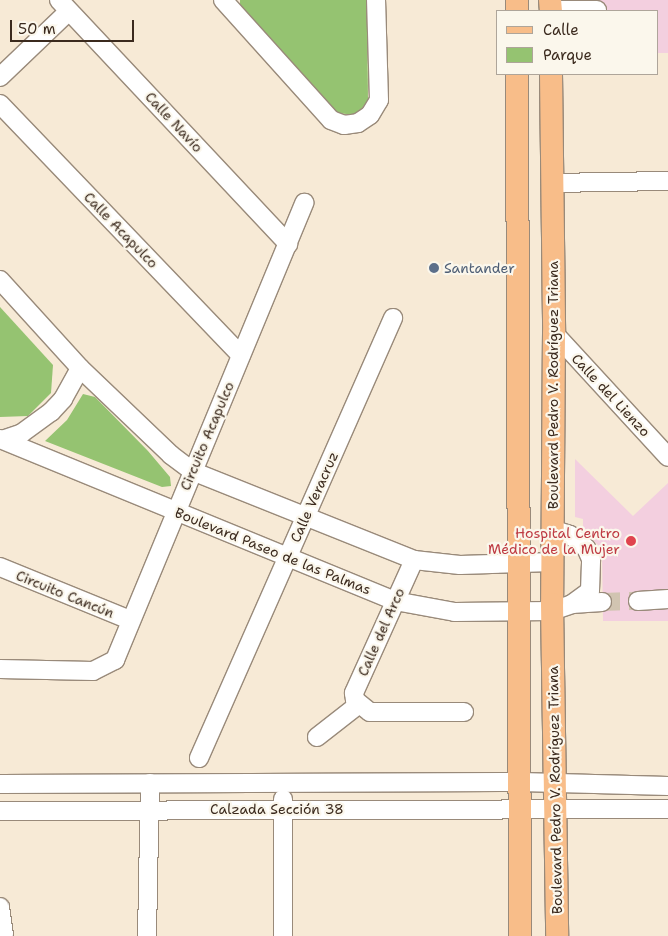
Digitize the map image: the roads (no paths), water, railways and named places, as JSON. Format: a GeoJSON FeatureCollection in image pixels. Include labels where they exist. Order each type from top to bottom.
{"type":"FeatureCollection","features":[{"type":"Feature","properties":{"kind":"main road"},"geometry":{"type":"LineString","coordinates":[[517,75],[518,563],[521,782],[520,936]]}},
{"type":"Feature","properties":{"kind":"main road","name":"Boulevard Pedro V. Rodríguez Triana"},"geometry":{"type":"LineString","coordinates":[[551,75],[554,333],[552,562],[562,608],[554,783],[557,936]]}},
{"type":"Feature","properties":{"kind":"street"},"geometry":{"type":"LineString","coordinates":[[223,0],[331,120],[344,125],[358,123],[370,115],[379,100],[376,0]]}},
{"type":"Feature","properties":{"kind":"street"},"geometry":{"type":"LineString","coordinates":[[0,77],[64,6]]}},
{"type":"Feature","properties":{"kind":"street","name":"Calle Navío"},"geometry":{"type":"LineString","coordinates":[[64,6],[288,244]]}},
{"type":"Feature","properties":{"kind":"street"},"geometry":{"type":"LineString","coordinates":[[550,7],[597,10]]}},
{"type":"Feature","properties":{"kind":"street","name":"Calle Acapulco"},"geometry":{"type":"LineString","coordinates":[[0,104],[242,355]]}},
{"type":"Feature","properties":{"kind":"street"},"geometry":{"type":"LineString","coordinates":[[552,183],[668,181]]}},
{"type":"Feature","properties":{"kind":"street","name":"Circuito Acapulco"},"geometry":{"type":"LineString","coordinates":[[0,669],[93,671],[106,667],[115,660],[304,203]]}},
{"type":"Feature","properties":{"kind":"street"},"geometry":{"type":"LineString","coordinates":[[0,280],[80,368],[171,455],[192,471],[414,560],[460,565],[552,562]]}},
{"type":"Feature","properties":{"kind":"street","name":"Calle Veracruz"},"geometry":{"type":"LineString","coordinates":[[199,758],[393,318]]}},
{"type":"Feature","properties":{"kind":"street","name":"Calle del Lienzo"},"geometry":{"type":"LineString","coordinates":[[554,333],[668,457]]}},
{"type":"Feature","properties":{"kind":"street"},"geometry":{"type":"LineString","coordinates":[[3,439],[22,433],[51,412],[63,399],[80,368]]}},
{"type":"Feature","properties":{"kind":"street","name":"Boulevard Paseo de las Palmas"},"geometry":{"type":"LineString","coordinates":[[3,439],[175,512],[395,601],[455,612],[520,612],[602,602]]}},
{"type":"Feature","properties":{"kind":"street"},"geometry":{"type":"LineString","coordinates":[[552,529],[570,535],[586,548],[591,559],[590,591],[562,608]]}},
{"type":"Feature","properties":{"kind":"street","name":"Calle del Arco"},"geometry":{"type":"LineString","coordinates":[[358,705],[354,693],[414,560]]}},
{"type":"Feature","properties":{"kind":"street","name":"Circuito Cancún"},"geometry":{"type":"LineString","coordinates":[[0,567],[130,620]]}},
{"type":"Feature","properties":{"kind":"street"},"geometry":{"type":"LineString","coordinates":[[638,601],[668,599]]}},
{"type":"Feature","properties":{"kind":"street"},"geometry":{"type":"LineString","coordinates":[[317,738],[358,705],[370,712],[464,712]]}},
{"type":"Feature","properties":{"kind":"street","name":"Calzada Sección 38"},"geometry":{"type":"LineString","coordinates":[[0,784],[150,783],[283,785],[521,782],[668,786]]}},
{"type":"Feature","properties":{"kind":"street"},"geometry":{"type":"LineString","coordinates":[[147,936],[150,783]]}},
{"type":"Feature","properties":{"kind":"street"},"geometry":{"type":"LineString","coordinates":[[283,785],[283,936]]}},
{"type":"Feature","properties":{"kind":"street"},"geometry":{"type":"LineString","coordinates":[[632,785],[632,808]]}},
{"type":"Feature","properties":{"kind":"street","name":"Calzada Sección 38"},"geometry":{"type":"LineString","coordinates":[[0,811],[555,807],[668,809]]}},
{"type":"Feature","properties":{"kind":"street"},"geometry":{"type":"LineString","coordinates":[[0,907],[4,936]]}},
{"type":"Feature","properties":{"kind":"tunnel"},"geometry":{"type":"LineString","coordinates":[[602,602],[638,601]]}},
{"type":"Feature","properties":{"kind":"place","name":"Santander"},"geometry":{"type":"Point","coordinates":[434,268]}},
{"type":"Feature","properties":{"kind":"place","name":"Hospital Centro Médico de la Mujer"},"geometry":{"type":"Point","coordinates":[631,541]}}]}
